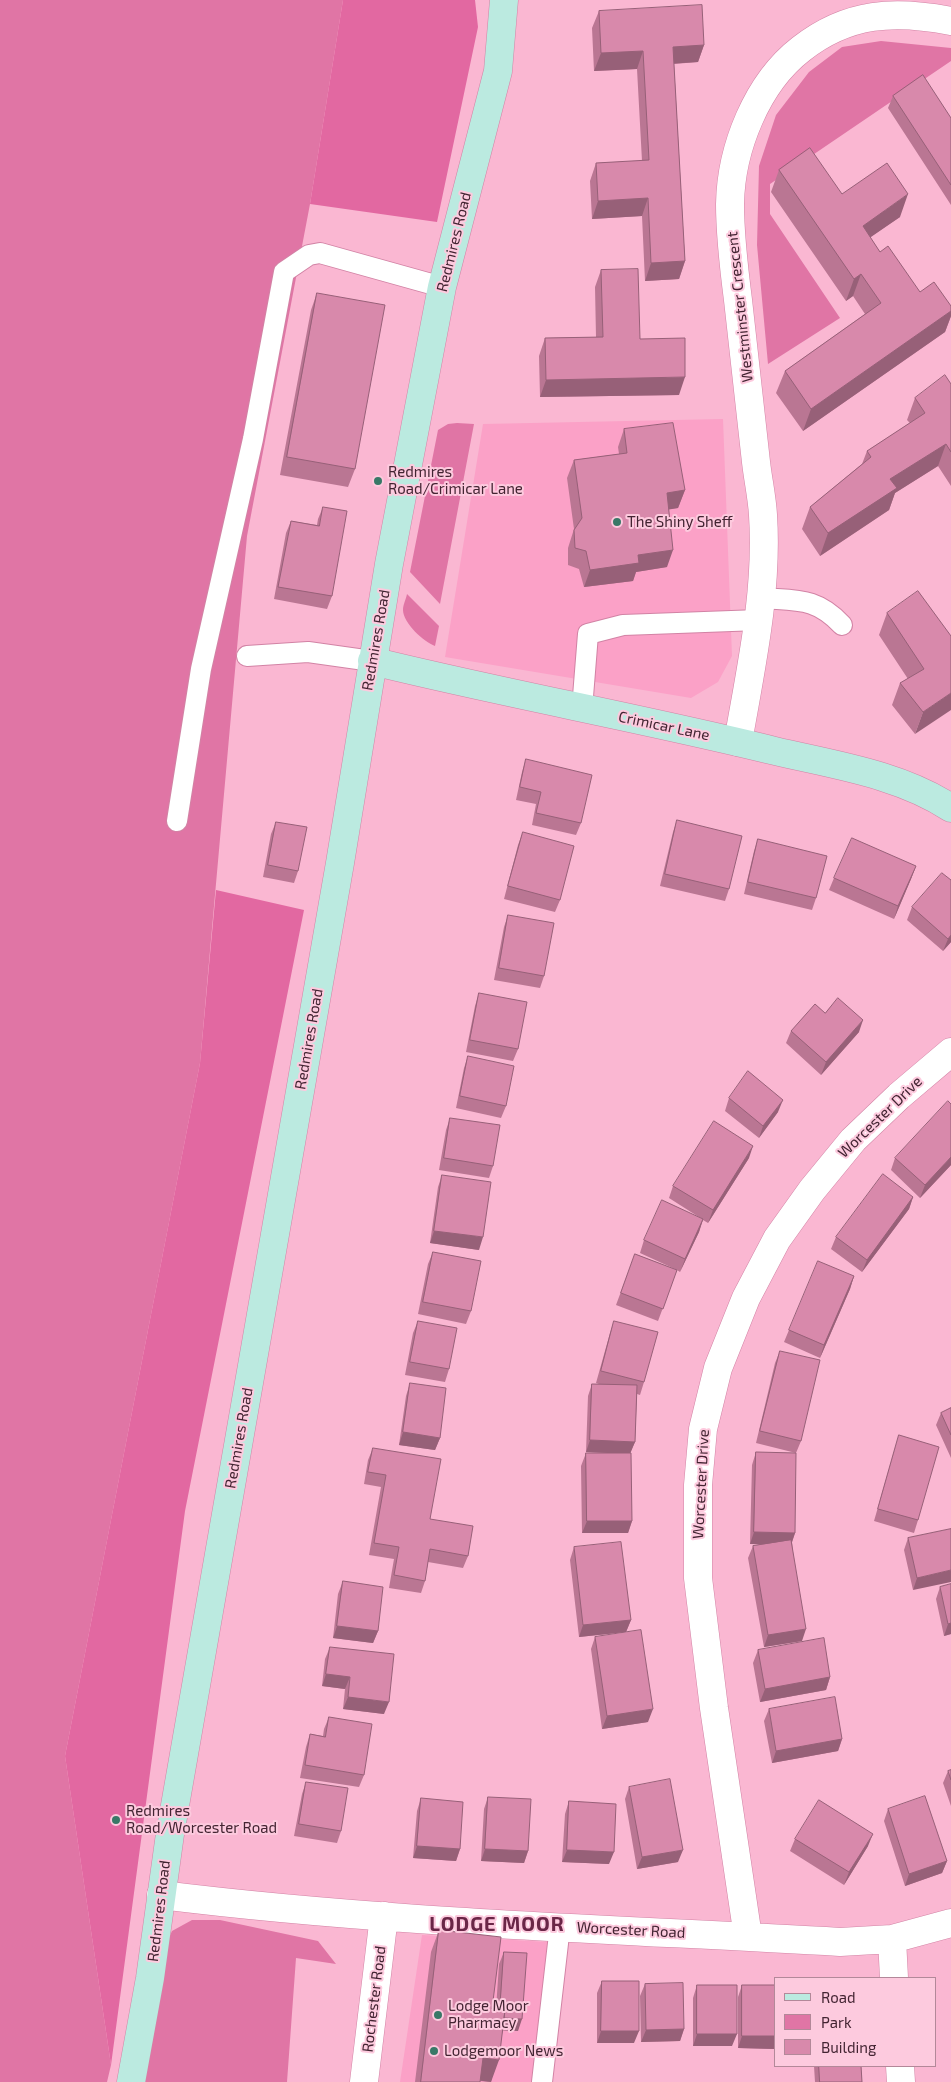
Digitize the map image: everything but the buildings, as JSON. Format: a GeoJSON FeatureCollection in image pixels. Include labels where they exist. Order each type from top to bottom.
{"type":"FeatureCollection","features":[{"type":"Feature","properties":{"kind":"street","name":"Redmires Road"},"geometry":{"type":"LineString","coordinates":[[131,2082],[150,1978],[171,1824],[340,863],[372,661],[442,287],[498,71],[504,0]]}},
{"type":"Feature","properties":{"kind":"street","name":"Westminster Crescent"},"geometry":{"type":"LineString","coordinates":[[738,742],[760,609],[764,564],[763,514],[735,279],[730,203],[735,162],[748,124],[760,100],[786,60],[816,37],[847,22],[922,8],[951,21]]}},
{"type":"Feature","properties":{"kind":"street","name":"Crimicar Lane"},"geometry":{"type":"LineString","coordinates":[[372,661],[738,742],[883,777],[917,790],[951,808]]}},
{"type":"Feature","properties":{"kind":"street","name":"Worcester Drive"},"geometry":{"type":"LineString","coordinates":[[748,1937],[714,1708],[698,1578],[698,1485],[703,1429],[718,1368],[746,1298],[777,1239],[812,1190],[853,1140],[899,1096],[951,1052]]}},
{"type":"Feature","properties":{"kind":"street","name":"Worcester Road"},"geometry":{"type":"LineString","coordinates":[[161,1895],[228,1903],[384,1916],[840,1942],[892,1939],[951,1923]]}},
{"type":"Feature","properties":{"kind":"street","name":"Rochester Road"},"geometry":{"type":"LineString","coordinates":[[364,2082],[384,1916]]}},
{"type":"Feature","properties":{"kind":"street"},"geometry":{"type":"LineString","coordinates":[[892,1939],[894,1977]]}},
{"type":"Feature","properties":{"kind":"street"},"geometry":{"type":"LineString","coordinates":[[900,2067],[901,2082]]}},
{"type":"Feature","properties":{"kind":"lane"},"geometry":{"type":"LineString","coordinates":[[177,820],[201,669],[253,439],[284,272],[309,255],[320,253],[442,287]]}},
{"type":"Feature","properties":{"kind":"lane"},"geometry":{"type":"LineString","coordinates":[[582,709],[588,634],[623,626],[816,604],[829,611],[842,625]]}},
{"type":"Feature","properties":{"kind":"lane"},"geometry":{"type":"LineString","coordinates":[[246,656],[308,652],[372,661]]}},
{"type":"Feature","properties":{"kind":"lane"},"geometry":{"type":"LineString","coordinates":[[542,2082],[560,1926]]}},
{"type":"Feature","properties":{"kind":"shaded area"},"geometry":{"type":"Polygon","coordinates":[[[343,0],[475,0],[478,27],[437,222],[310,204],[343,0]]]}},
{"type":"Feature","properties":{"kind":"shaded area"},"geometry":{"type":"Polygon","coordinates":[[[723,419],[732,656],[718,682],[691,698],[445,657],[483,424],[723,419]]]}},
{"type":"Feature","properties":{"kind":"shaded area"},"geometry":{"type":"Polygon","coordinates":[[[216,890],[304,910],[185,1511],[111,2065],[65,1756],[200,1063],[216,890]]]}},
{"type":"Feature","properties":{"kind":"shaded area"},"geometry":{"type":"Polygon","coordinates":[[[422,1935],[549,1942],[533,2082],[400,2082],[422,1935]]]}},
{"type":"Feature","properties":{"kind":"green space"},"geometry":{"type":"Polygon","coordinates":[[[0,0],[343,0],[310,204],[247,536],[200,1063],[65,1756],[111,2065],[107,2082],[0,2082],[0,0]]]}},
{"type":"Feature","properties":{"kind":"green space"},"geometry":{"type":"Polygon","coordinates":[[[881,41],[951,48],[951,61],[770,184],[770,214],[840,318],[768,364],[757,245],[759,166],[776,115],[809,72],[842,47],[881,41]]]}},
{"type":"Feature","properties":{"kind":"green space"},"geometry":{"type":"Polygon","coordinates":[[[448,424],[474,424],[440,604],[410,572],[438,430],[448,424]]]}},
{"type":"Feature","properties":{"kind":"green space"},"geometry":{"type":"Polygon","coordinates":[[[407,594],[439,626],[435,646],[420,636],[406,621],[403,606],[407,594]]]}},
{"type":"Feature","properties":{"kind":"green space"},"geometry":{"type":"Polygon","coordinates":[[[192,1920],[220,1920],[318,1941],[336,1964],[296,1958],[287,2082],[131,2082],[150,1978],[172,1931],[192,1920]]]}},
{"type":"Feature","properties":{"kind":"place","name":"Redmires Road/Crimicar Lane"},"geometry":{"type":"Point","coordinates":[378,481]}},
{"type":"Feature","properties":{"kind":"place","name":"The Shiny Sheff"},"geometry":{"type":"Point","coordinates":[617,522]}},
{"type":"Feature","properties":{"kind":"place","name":"Redmires Road/Worcester Road"},"geometry":{"type":"Point","coordinates":[116,1820]}},
{"type":"Feature","properties":{"kind":"place","name":"Lodge Moor Pharmacy"},"geometry":{"type":"Point","coordinates":[438,2015]}},
{"type":"Feature","properties":{"kind":"place","name":"Lodgemoor News"},"geometry":{"type":"Point","coordinates":[434,2051]}},
{"type":"Feature","properties":{"kind":"district","name":"LODGE MOOR"},"geometry":{"type":"Point","coordinates":[497,1924]}}]}
